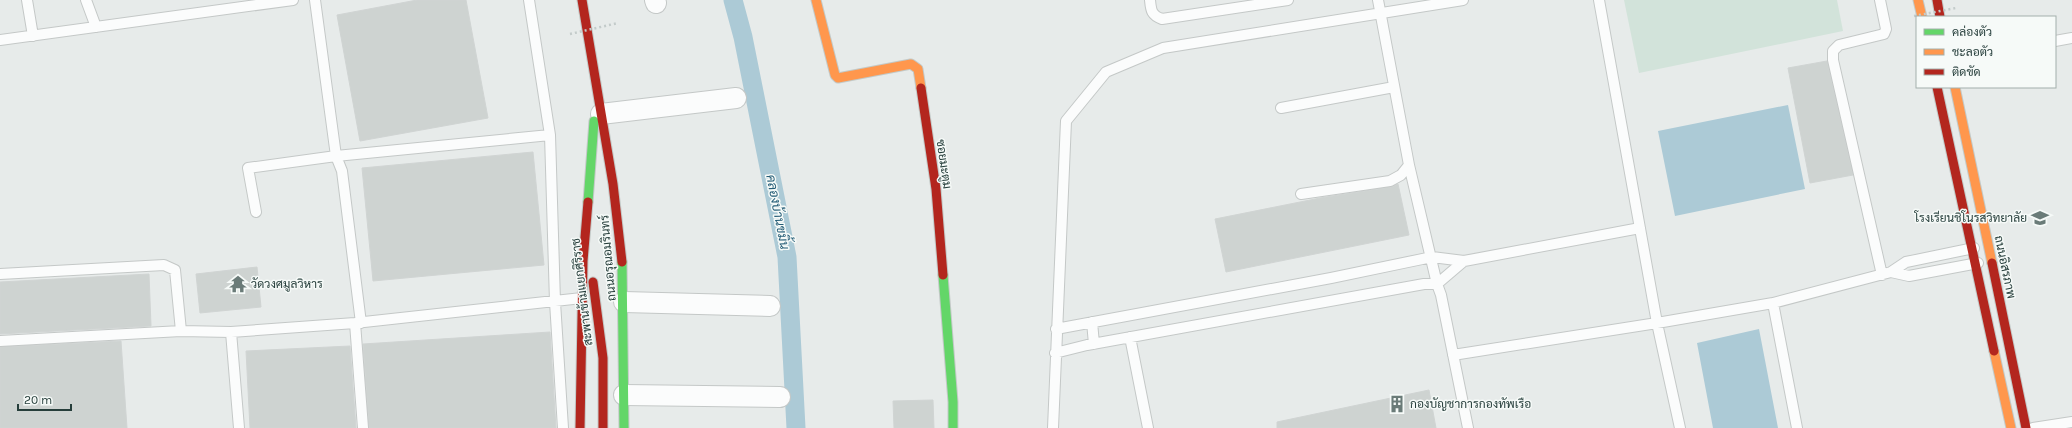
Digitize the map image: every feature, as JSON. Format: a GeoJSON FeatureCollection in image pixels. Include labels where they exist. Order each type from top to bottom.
{"type":"FeatureCollection","features":[{"type":"Feature","properties":{"kind":"main road","name":"ถนนอรุณอมรินทร์"},"geometry":{"type":"LineString","coordinates":[[582,0],[618,223],[624,302],[624,428]]}},
{"type":"Feature","properties":{"kind":"main road","name":"ซอยมะตูม"},"geometry":{"type":"LineString","coordinates":[[816,0],[834,75],[838,78],[912,64],[918,69],[936,189],[953,402],[952,428]]}},
{"type":"Feature","properties":{"kind":"main road"},"geometry":{"type":"LineString","coordinates":[[1918,0],[1918,16]]}},
{"type":"Feature","properties":{"kind":"main road"},"geometry":{"type":"LineString","coordinates":[[1936,0],[1940,16]]}},
{"type":"Feature","properties":{"kind":"main road","name":"ถนนอรุณอมรินทร์"},"geometry":{"type":"LineString","coordinates":[[580,428],[582,298],[596,88]]}},
{"type":"Feature","properties":{"kind":"main road"},"geometry":{"type":"LineString","coordinates":[[1937,88],[2011,428]]}},
{"type":"Feature","properties":{"kind":"main road","name":"ถนนอิสรภาพ"},"geometry":{"type":"LineString","coordinates":[[1955,88],[2026,428]]}},
{"type":"Feature","properties":{"kind":"main road","name":"สะพานข้ามแยกศิริราช"},"geometry":{"type":"LineString","coordinates":[[586,223],[602,358],[603,428]]}},
{"type":"Feature","properties":{"kind":"main road"},"geometry":{"type":"LineString","coordinates":[[613,268],[618,223]]}},
{"type":"Feature","properties":{"kind":"main road","name":"สะพานข้ามแยกศิริราช"},"geometry":{"type":"LineString","coordinates":[[602,358],[608,313]]}},
{"type":"Feature","properties":{"kind":"street"},"geometry":{"type":"LineString","coordinates":[[601,114],[736,98]]}},
{"type":"Feature","properties":{"kind":"street"},"geometry":{"type":"LineString","coordinates":[[624,302],[770,306]]}},
{"type":"Feature","properties":{"kind":"street"},"geometry":{"type":"LineString","coordinates":[[624,395],[780,397]]}},
{"type":"Feature","properties":{"kind":"lane"},"geometry":{"type":"LineString","coordinates":[[27,0],[33,36]]}},
{"type":"Feature","properties":{"kind":"lane"},"geometry":{"type":"LineString","coordinates":[[86,0],[96,27]]}},
{"type":"Feature","properties":{"kind":"lane"},"geometry":{"type":"LineString","coordinates":[[0,40],[96,27],[224,5],[293,0]]}},
{"type":"Feature","properties":{"kind":"lane"},"geometry":{"type":"LineString","coordinates":[[314,0],[336,156],[342,171],[358,323],[363,428]]}},
{"type":"Feature","properties":{"kind":"lane"},"geometry":{"type":"LineString","coordinates":[[530,0],[550,135],[555,302],[563,428]]}},
{"type":"Feature","properties":{"kind":"lane"},"geometry":{"type":"LineString","coordinates":[[1150,0],[1151,12],[1155,16],[1162,19],[1288,0]]}},
{"type":"Feature","properties":{"kind":"lane"},"geometry":{"type":"LineString","coordinates":[[1378,0],[1409,165],[1432,257],[1437,284],[1441,295],[1468,428]]}},
{"type":"Feature","properties":{"kind":"lane"},"geometry":{"type":"LineString","coordinates":[[1052,428],[1066,121],[1106,72],[1163,48],[1463,0]]}},
{"type":"Feature","properties":{"kind":"lane"},"geometry":{"type":"LineString","coordinates":[[1599,0],[1657,323],[1680,428]]}},
{"type":"Feature","properties":{"kind":"lane"},"geometry":{"type":"LineString","coordinates":[[1880,0],[1886,29],[1884,34],[1839,45],[1833,51],[1833,60],[1887,274]]}},
{"type":"Feature","properties":{"kind":"lane"},"geometry":{"type":"LineString","coordinates":[[2056,41],[2072,38]]}},
{"type":"Feature","properties":{"kind":"lane"},"geometry":{"type":"LineString","coordinates":[[1282,108],[1394,87]]}},
{"type":"Feature","properties":{"kind":"lane"},"geometry":{"type":"LineString","coordinates":[[256,212],[248,168],[336,156],[550,135]]}},
{"type":"Feature","properties":{"kind":"lane"},"geometry":{"type":"LineString","coordinates":[[1301,194],[1390,180],[1401,175],[1409,165]]}},
{"type":"Feature","properties":{"kind":"lane"},"geometry":{"type":"LineString","coordinates":[[1056,329],[1331,278],[1432,257],[1464,261],[1640,228]]}},
{"type":"Feature","properties":{"kind":"lane"},"geometry":{"type":"LineString","coordinates":[[1453,355],[1773,303],[1887,274],[1906,262],[1988,245]]}},
{"type":"Feature","properties":{"kind":"lane"},"geometry":{"type":"LineString","coordinates":[[1887,274],[1909,276],[1991,260]]}},
{"type":"Feature","properties":{"kind":"lane"},"geometry":{"type":"LineString","coordinates":[[1055,353],[1130,337],[1424,284],[1437,284],[1464,261]]}},
{"type":"Feature","properties":{"kind":"lane"},"geometry":{"type":"LineString","coordinates":[[0,274],[164,265],[175,270],[181,331]]}},
{"type":"Feature","properties":{"kind":"lane"},"geometry":{"type":"LineString","coordinates":[[0,341],[181,331],[231,332],[358,323],[582,298]]}},
{"type":"Feature","properties":{"kind":"lane"},"geometry":{"type":"LineString","coordinates":[[1773,303],[1797,428]]}},
{"type":"Feature","properties":{"kind":"lane"},"geometry":{"type":"LineString","coordinates":[[1092,322],[1094,344]]}},
{"type":"Feature","properties":{"kind":"lane"},"geometry":{"type":"LineString","coordinates":[[231,332],[238,428]]}},
{"type":"Feature","properties":{"kind":"lane"},"geometry":{"type":"LineString","coordinates":[[1130,337],[1148,428]]}},
{"type":"Feature","properties":{"kind":"lane"},"geometry":{"type":"LineString","coordinates":[[2033,428],[2072,422]]}},
{"type":"Feature","properties":{"kind":"path"},"geometry":{"type":"LineString","coordinates":[[1922,16],[1956,8]]}},
{"type":"Feature","properties":{"kind":"path"},"geometry":{"type":"LineString","coordinates":[[570,34],[618,23]]}},
{"type":"Feature","properties":{"kind":"shaded area"},"geometry":{"type":"Polygon","coordinates":[[[1624,0],[1837,0],[1843,31],[1639,73],[1624,0]]]}},
{"type":"Feature","properties":{"kind":"water"},"geometry":{"type":"Polygon","coordinates":[[[1788,105],[1805,189],[1675,216],[1658,131],[1788,105]]]}},
{"type":"Feature","properties":{"kind":"water"},"geometry":{"type":"Polygon","coordinates":[[[1759,329],[1778,428],[1713,428],[1697,343],[1759,329]]]}},
{"type":"Feature","properties":{"kind":"building"},"geometry":{"type":"Polygon","coordinates":[[[417,0],[466,0],[488,118],[360,141],[337,15],[417,0]]]}},
{"type":"Feature","properties":{"kind":"building"},"geometry":{"type":"Polygon","coordinates":[[[1827,61],[1853,175],[1810,183],[1788,68],[1827,61]]]}},
{"type":"Feature","properties":{"kind":"building"},"geometry":{"type":"Polygon","coordinates":[[[533,152],[544,265],[373,281],[362,168],[533,152]]]}},
{"type":"Feature","properties":{"kind":"building"},"geometry":{"type":"Polygon","coordinates":[[[1398,184],[1409,235],[1226,272],[1215,219],[1320,198],[1391,187],[1398,184]]]}},
{"type":"Feature","properties":{"kind":"building"},"geometry":{"type":"Polygon","coordinates":[[[257,267],[261,307],[200,313],[196,274],[257,267]]]}},
{"type":"Feature","properties":{"kind":"building"},"geometry":{"type":"Polygon","coordinates":[[[149,274],[151,326],[0,334],[0,282],[149,274]]]}},
{"type":"Feature","properties":{"kind":"building"},"geometry":{"type":"Polygon","coordinates":[[[550,332],[556,428],[369,428],[363,344],[550,332]]]}},
{"type":"Feature","properties":{"kind":"building"},"geometry":{"type":"Polygon","coordinates":[[[121,341],[127,428],[0,428],[0,347],[121,341]]]}},
{"type":"Feature","properties":{"kind":"building"},"geometry":{"type":"Polygon","coordinates":[[[350,346],[356,428],[250,428],[246,351],[350,346]]]}},
{"type":"Feature","properties":{"kind":"building","name":"กองบัญชาการกองทัพเรือ"},"geometry":{"type":"Polygon","coordinates":[[[1429,390],[1436,428],[1277,428],[1277,422],[1429,390]]]}},
{"type":"Feature","properties":{"kind":"building"},"geometry":{"type":"Polygon","coordinates":[[[933,400],[934,428],[894,428],[893,401],[933,400]]]}},
{"type":"Feature","properties":{"kind":"waterway","name":"คลองบ้านขมิ้น"},"geometry":{"type":"LineString","coordinates":[[733,0],[743,37],[787,257],[796,428]]}},
{"type":"Feature","properties":{"kind":"traffic: fast"},"geometry":{"type":"LineString","coordinates":[[588,202],[594,121]]}},
{"type":"Feature","properties":{"kind":"traffic: fast"},"geometry":{"type":"LineString","coordinates":[[622,262],[624,428]]}},
{"type":"Feature","properties":{"kind":"traffic: fast"},"geometry":{"type":"LineString","coordinates":[[943,275],[953,402],[953,428]]}},
{"type":"Feature","properties":{"kind":"traffic: slow"},"geometry":{"type":"LineString","coordinates":[[816,0],[835,75],[838,78],[911,64],[918,69],[921,88]]}},
{"type":"Feature","properties":{"kind":"traffic: slow"},"geometry":{"type":"LineString","coordinates":[[1918,0],[1922,16]]}},
{"type":"Feature","properties":{"kind":"traffic: slow"},"geometry":{"type":"LineString","coordinates":[[1955,88],[1992,263]]}},
{"type":"Feature","properties":{"kind":"traffic: slow"},"geometry":{"type":"LineString","coordinates":[[1994,351],[2011,428]]}},
{"type":"Feature","properties":{"kind":"traffic: jam"},"geometry":{"type":"LineString","coordinates":[[582,0],[613,184],[622,262]]}},
{"type":"Feature","properties":{"kind":"traffic: jam"},"geometry":{"type":"LineString","coordinates":[[1937,0],[1940,16]]}},
{"type":"Feature","properties":{"kind":"traffic: jam"},"geometry":{"type":"LineString","coordinates":[[921,88],[936,189],[943,275]]}},
{"type":"Feature","properties":{"kind":"traffic: jam"},"geometry":{"type":"LineString","coordinates":[[1937,88],[1994,351]]}},
{"type":"Feature","properties":{"kind":"traffic: jam"},"geometry":{"type":"LineString","coordinates":[[580,428],[583,261],[588,202]]}},
{"type":"Feature","properties":{"kind":"traffic: jam"},"geometry":{"type":"LineString","coordinates":[[1992,263],[2026,428]]}},
{"type":"Feature","properties":{"kind":"traffic: jam"},"geometry":{"type":"LineString","coordinates":[[593,282],[603,358],[603,428]]}},
{"type":"Feature","properties":{"kind":"place","name":"โรงเรียนชิโนรสวิทยาลัย"},"geometry":{"type":"Point","coordinates":[2040,218]}},
{"type":"Feature","properties":{"kind":"place","name":"วัดวงศมูลวิหาร"},"geometry":{"type":"Point","coordinates":[238,284]}},
{"type":"Feature","properties":{"kind":"place","name":"กองบัญชาการกองทัพเรือ"},"geometry":{"type":"Point","coordinates":[1397,404]}}]}
